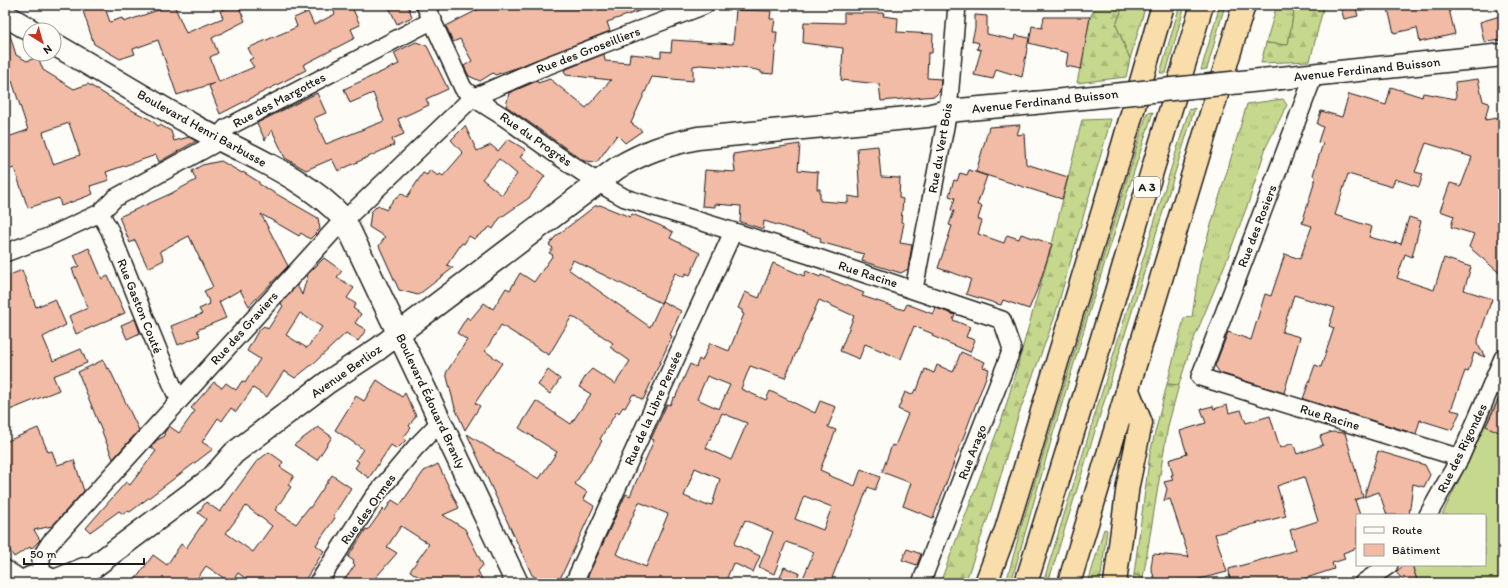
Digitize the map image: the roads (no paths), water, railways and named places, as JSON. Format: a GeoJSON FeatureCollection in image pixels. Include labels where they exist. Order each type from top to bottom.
{"type":"FeatureCollection","features":[{"type":"Feature","properties":{"kind":"highway"},"geometry":{"type":"LineString","coordinates":[[986,583],[1006,530],[1164,5]]}},
{"type":"Feature","properties":{"kind":"highway","name":"A 3"},"geometry":{"type":"LineString","coordinates":[[1026,583],[1093,368],[1202,5]]}},
{"type":"Feature","properties":{"kind":"highway"},"geometry":{"type":"LineString","coordinates":[[1069,583],[1127,388],[1195,172],[1244,5]]}},
{"type":"Feature","properties":{"kind":"highway"},"geometry":{"type":"LineString","coordinates":[[1115,583],[1128,485],[1141,423],[1127,388]]}},
{"type":"Feature","properties":{"kind":"highway"},"geometry":{"type":"LineString","coordinates":[[996,583],[1004,549],[1006,530]]}},
{"type":"Feature","properties":{"kind":"main road"},"geometry":{"type":"LineString","coordinates":[[5,15],[22,25]]}},
{"type":"Feature","properties":{"kind":"main road","name":"Boulevard Henri Barbusse"},"geometry":{"type":"LineString","coordinates":[[62,49],[219,139],[291,177],[336,210],[344,220]]}},
{"type":"Feature","properties":{"kind":"main road","name":"Avenue Ferdinand Buisson"},"geometry":{"type":"LineString","coordinates":[[598,183],[617,168],[643,153],[670,144],[698,138],[927,116],[948,111],[1503,55]]}},
{"type":"Feature","properties":{"kind":"main road","name":"Avenue Berlioz"},"geometry":{"type":"LineString","coordinates":[[45,582],[98,563],[212,478],[234,453],[328,382],[399,333],[598,183]]}},
{"type":"Feature","properties":{"kind":"main road","name":"Boulevard Édouard Branly"},"geometry":{"type":"LineString","coordinates":[[344,220],[517,583]]}},
{"type":"Feature","properties":{"kind":"street"},"geometry":{"type":"LineString","coordinates":[[425,5],[463,88],[472,98]]}},
{"type":"Feature","properties":{"kind":"street","name":"Rue des Groseilliers"},"geometry":{"type":"LineString","coordinates":[[472,98],[541,68],[705,5]]}},
{"type":"Feature","properties":{"kind":"street","name":"Rue du Vert Bois"},"geometry":{"type":"LineString","coordinates":[[914,289],[948,111],[957,5]]}},
{"type":"Feature","properties":{"kind":"street","name":"Rue des Margottes"},"geometry":{"type":"LineString","coordinates":[[5,253],[48,237],[100,213],[115,198],[212,145],[219,139],[226,128],[433,20]]}},
{"type":"Feature","properties":{"kind":"street","name":"Rue des Rosiers"},"geometry":{"type":"LineString","coordinates":[[1200,377],[1314,75]]}},
{"type":"Feature","properties":{"kind":"street","name":"Rue du Progrès"},"geometry":{"type":"LineString","coordinates":[[472,98],[492,108],[598,183],[625,198],[732,232]]}},
{"type":"Feature","properties":{"kind":"street","name":"Rue des Graviers"},"geometry":{"type":"LineString","coordinates":[[45,582],[41,557],[50,543],[181,397],[344,220],[472,98]]}},
{"type":"Feature","properties":{"kind":"street","name":"Rue Gaston Couté"},"geometry":{"type":"LineString","coordinates":[[100,213],[110,231],[175,392],[181,397]]}},
{"type":"Feature","properties":{"kind":"street","name":"Rue Racine"},"geometry":{"type":"LineString","coordinates":[[732,232],[914,289],[1002,320]]}},
{"type":"Feature","properties":{"kind":"street","name":"Rue de la Libre Pensée"},"geometry":{"type":"LineString","coordinates":[[574,583],[732,232]]}},
{"type":"Feature","properties":{"kind":"street","name":"Rue Arago"},"geometry":{"type":"LineString","coordinates":[[921,583],[1012,349],[1002,320]]}},
{"type":"Feature","properties":{"kind":"street","name":"Rue des Rigondes"},"geometry":{"type":"LineString","coordinates":[[1429,514],[1460,458],[1503,358]]}},
{"type":"Feature","properties":{"kind":"street","name":"Rue Racine"},"geometry":{"type":"LineString","coordinates":[[1200,377],[1460,458]]}},
{"type":"Feature","properties":{"kind":"street","name":"Rue des Ormes"},"geometry":{"type":"LineString","coordinates":[[318,583],[373,498],[415,448],[440,422]]}},
{"type":"Feature","properties":{"kind":"street"},"geometry":{"type":"LineString","coordinates":[[1363,583],[1388,566]]}},
{"type":"Feature","properties":{"kind":"street"},"geometry":{"type":"LineString","coordinates":[[5,569],[45,582]]}}]}
